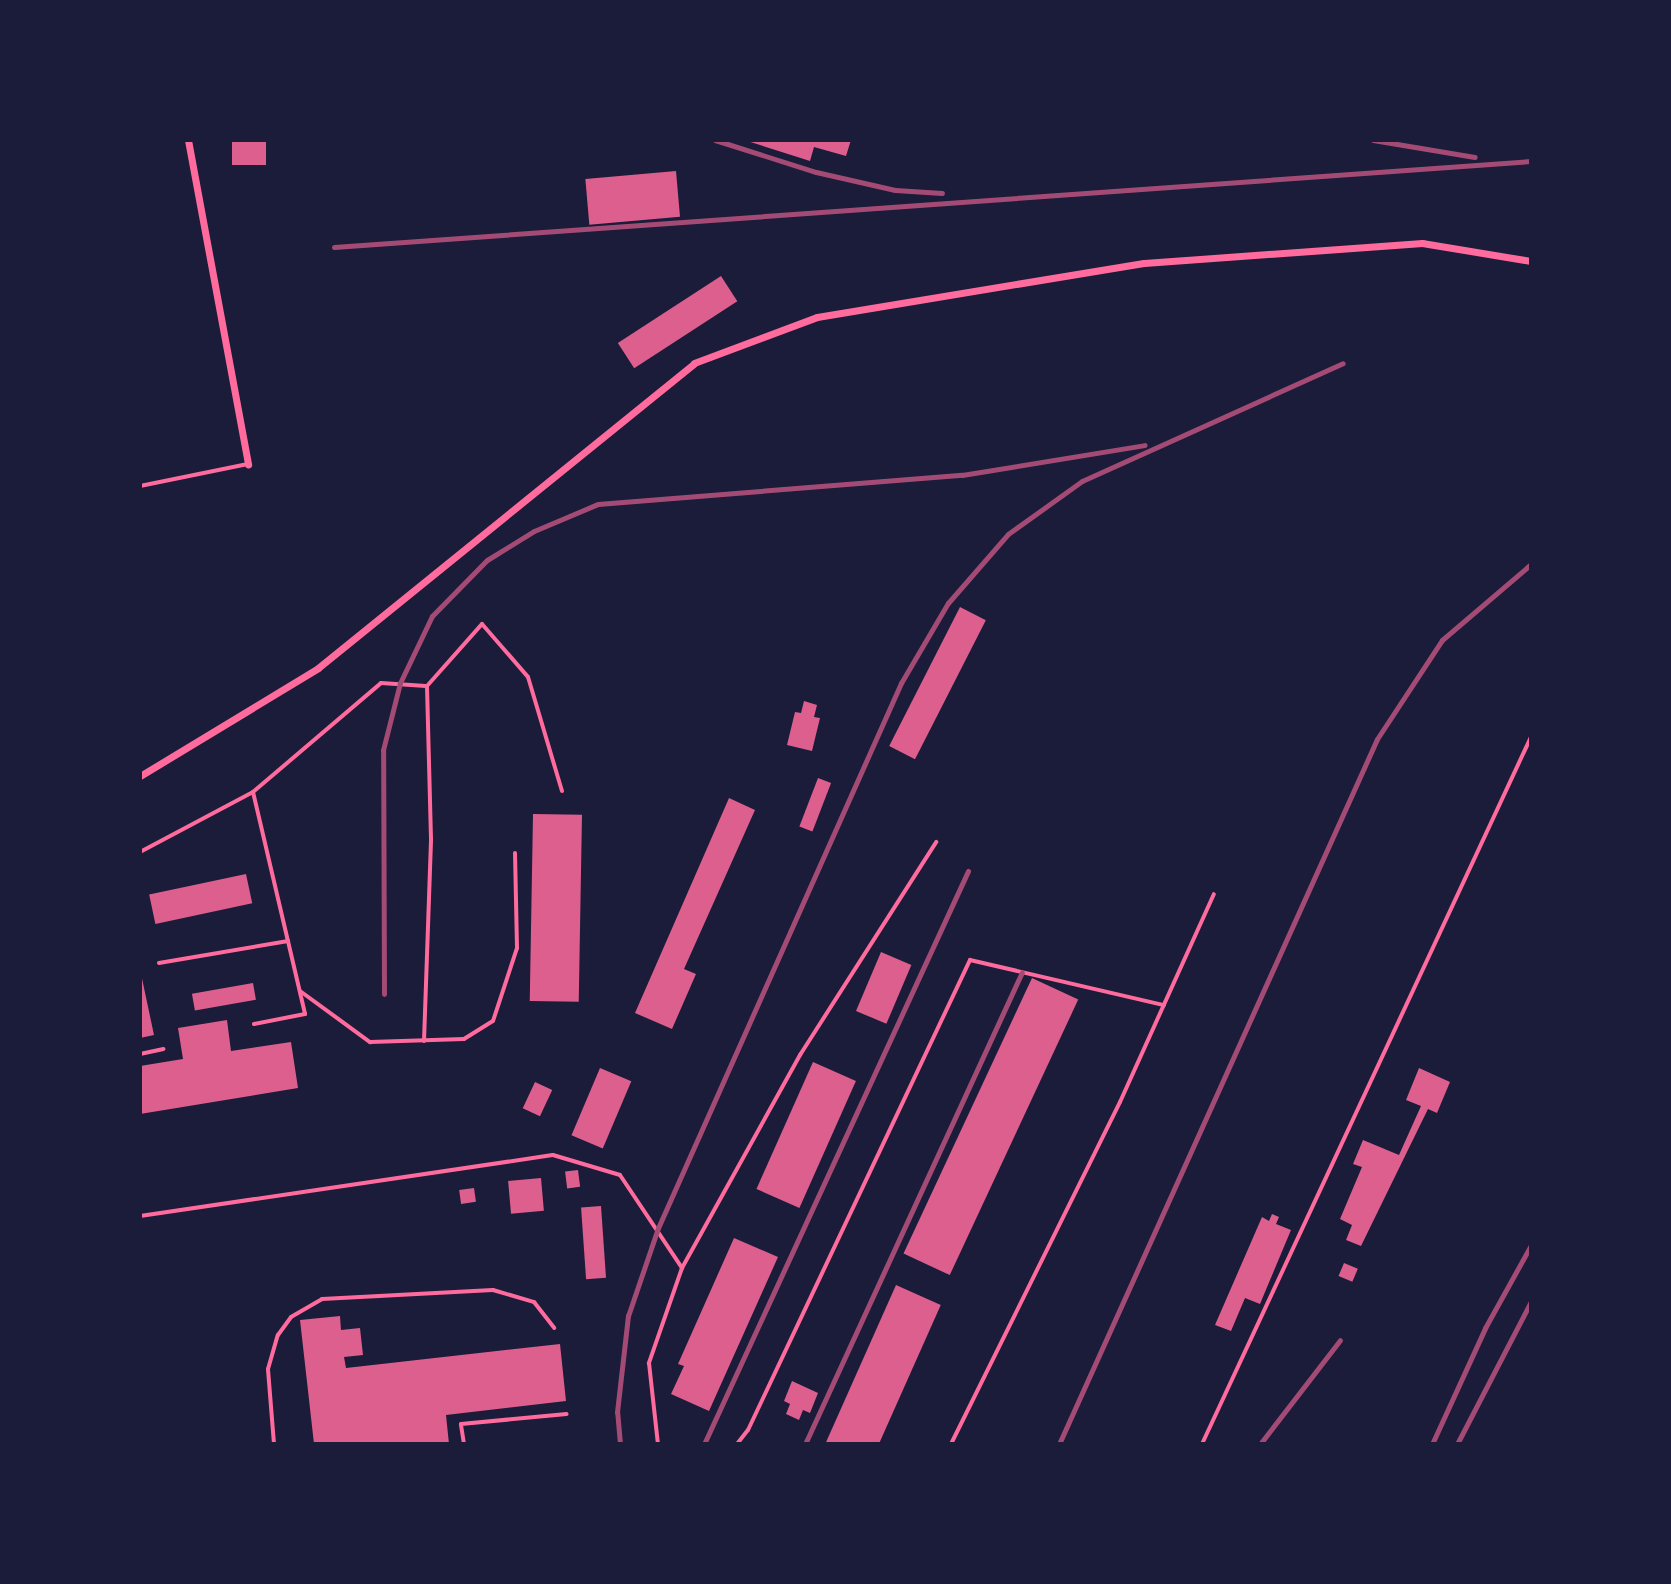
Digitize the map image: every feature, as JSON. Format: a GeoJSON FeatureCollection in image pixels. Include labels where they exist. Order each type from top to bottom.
{"type":"FeatureCollection","features":[{"type":"Feature","properties":{"kind":"street"},"geometry":{"type":"LineString","coordinates":[[188,140],[248,464]]}},
{"type":"Feature","properties":{"kind":"street"},"geometry":{"type":"LineString","coordinates":[[140,776],[318,668],[694,363],[804,322],[1144,263],[1422,243],[1531,261]]}},
{"type":"Feature","properties":{"kind":"lane"},"geometry":{"type":"LineString","coordinates":[[140,486],[248,464]]}},
{"type":"Feature","properties":{"kind":"lane"},"geometry":{"type":"LineString","coordinates":[[424,1041],[431,839],[427,686],[482,624],[528,677],[562,791]]}},
{"type":"Feature","properties":{"kind":"lane"},"geometry":{"type":"LineString","coordinates":[[140,852],[253,792],[381,683],[427,686]]}},
{"type":"Feature","properties":{"kind":"lane"},"geometry":{"type":"LineString","coordinates":[[1202,1444],[1531,737]]}},
{"type":"Feature","properties":{"kind":"lane"},"geometry":{"type":"LineString","coordinates":[[253,792],[305,1014],[254,1024]]}},
{"type":"Feature","properties":{"kind":"lane"},"geometry":{"type":"LineString","coordinates":[[658,1444],[649,1363],[682,1268],[800,1055],[936,842]]}},
{"type":"Feature","properties":{"kind":"lane"},"geometry":{"type":"LineString","coordinates":[[300,991],[370,1042],[464,1039],[493,1021],[517,948],[515,853]]}},
{"type":"Feature","properties":{"kind":"lane"},"geometry":{"type":"LineString","coordinates":[[951,1444],[1164,1005],[1214,894]]}},
{"type":"Feature","properties":{"kind":"lane"},"geometry":{"type":"LineString","coordinates":[[159,963],[288,941]]}},
{"type":"Feature","properties":{"kind":"lane"},"geometry":{"type":"LineString","coordinates":[[737,1444],[748,1430],[970,960],[1164,1005]]}},
{"type":"Feature","properties":{"kind":"lane"},"geometry":{"type":"LineString","coordinates":[[140,1054],[163,1049]]}},
{"type":"Feature","properties":{"kind":"lane"},"geometry":{"type":"LineString","coordinates":[[140,1216],[553,1155],[620,1175],[682,1268]]}},
{"type":"Feature","properties":{"kind":"lane"},"geometry":{"type":"LineString","coordinates":[[274,1444],[268,1369],[278,1335],[291,1317],[322,1299],[493,1290],[534,1302],[554,1328]]}},
{"type":"Feature","properties":{"kind":"lane"},"geometry":{"type":"LineString","coordinates":[[464,1444],[461,1424],[567,1414]]}},
{"type":"Feature","properties":{"kind":"building"},"geometry":{"type":"Polygon","coordinates":[[[232,140],[266,140],[266,165],[232,165],[232,140]]]}},
{"type":"Feature","properties":{"kind":"building"},"geometry":{"type":"Polygon","coordinates":[[[744,140],[851,140],[846,156],[814,147],[810,161],[744,140]]]}},
{"type":"Feature","properties":{"kind":"building"},"geometry":{"type":"Polygon","coordinates":[[[676,171],[680,217],[589,225],[585,179],[676,171]]]}},
{"type":"Feature","properties":{"kind":"building"},"geometry":{"type":"Polygon","coordinates":[[[721,276],[737,301],[634,368],[618,343],[721,276]]]}},
{"type":"Feature","properties":{"kind":"building"},"geometry":{"type":"Polygon","coordinates":[[[960,607],[986,620],[915,759],[889,746],[960,607]]]}},
{"type":"Feature","properties":{"kind":"building"},"geometry":{"type":"Polygon","coordinates":[[[804,701],[817,705],[814,717],[820,718],[812,751],[787,745],[795,712],[801,713],[804,701]]]}},
{"type":"Feature","properties":{"kind":"building"},"geometry":{"type":"Polygon","coordinates":[[[818,778],[831,783],[812,832],[799,827],[818,778]]]}},
{"type":"Feature","properties":{"kind":"building"},"geometry":{"type":"Polygon","coordinates":[[[729,798],[755,810],[684,969],[696,974],[672,1029],[635,1013],[729,798]]]}},
{"type":"Feature","properties":{"kind":"building"},"geometry":{"type":"Polygon","coordinates":[[[533,814],[582,815],[579,1002],[530,1001],[533,814]]]}},
{"type":"Feature","properties":{"kind":"building"},"geometry":{"type":"Polygon","coordinates":[[[246,874],[252,903],[155,924],[149,895],[246,874]]]}},
{"type":"Feature","properties":{"kind":"building"},"geometry":{"type":"Polygon","coordinates":[[[881,952],[911,965],[886,1024],[856,1011],[881,952]]]}},
{"type":"Feature","properties":{"kind":"building"},"geometry":{"type":"Polygon","coordinates":[[[140,969],[154,1035],[140,1038],[140,969]]]}},
{"type":"Feature","properties":{"kind":"building"},"geometry":{"type":"Polygon","coordinates":[[[1032,978],[1078,1000],[950,1275],[904,1254],[1032,978]]]}},
{"type":"Feature","properties":{"kind":"building"},"geometry":{"type":"Polygon","coordinates":[[[253,983],[256,1000],[195,1011],[192,994],[253,983]]]}},
{"type":"Feature","properties":{"kind":"building"},"geometry":{"type":"Polygon","coordinates":[[[227,1020],[231,1051],[291,1042],[298,1088],[140,1114],[140,1066],[183,1059],[178,1028],[227,1020]]]}},
{"type":"Feature","properties":{"kind":"building"},"geometry":{"type":"Polygon","coordinates":[[[813,1062],[856,1081],[799,1208],[756,1189],[813,1062]]]}},
{"type":"Feature","properties":{"kind":"building"},"geometry":{"type":"Polygon","coordinates":[[[600,1068],[631,1081],[603,1148],[571,1135],[600,1068]]]}},
{"type":"Feature","properties":{"kind":"building"},"geometry":{"type":"Polygon","coordinates":[[[1419,1068],[1450,1082],[1437,1113],[1428,1109],[1361,1246],[1346,1240],[1352,1225],[1340,1219],[1362,1167],[1353,1164],[1363,1140],[1399,1155],[1421,1106],[1406,1100],[1419,1068]]]}},
{"type":"Feature","properties":{"kind":"building"},"geometry":{"type":"Polygon","coordinates":[[[535,1082],[552,1090],[540,1116],[523,1108],[535,1082]]]}},
{"type":"Feature","properties":{"kind":"building"},"geometry":{"type":"Polygon","coordinates":[[[578,1170],[580,1187],[567,1188],[565,1172],[578,1170]]]}},
{"type":"Feature","properties":{"kind":"building"},"geometry":{"type":"Polygon","coordinates":[[[541,1178],[544,1211],[511,1214],[508,1181],[541,1178]]]}},
{"type":"Feature","properties":{"kind":"building"},"geometry":{"type":"Polygon","coordinates":[[[474,1188],[476,1202],[461,1204],[459,1190],[474,1188]]]}},
{"type":"Feature","properties":{"kind":"building"},"geometry":{"type":"Polygon","coordinates":[[[601,1206],[606,1278],[586,1279],[581,1207],[601,1206]]]}},
{"type":"Feature","properties":{"kind":"building"},"geometry":{"type":"Polygon","coordinates":[[[1272,1214],[1279,1217],[1276,1224],[1291,1230],[1260,1304],[1245,1298],[1231,1331],[1215,1325],[1262,1217],[1269,1221],[1272,1214]]]}},
{"type":"Feature","properties":{"kind":"building"},"geometry":{"type":"Polygon","coordinates":[[[734,1238],[778,1257],[709,1411],[671,1394],[684,1366],[678,1364],[734,1238]]]}},
{"type":"Feature","properties":{"kind":"building"},"geometry":{"type":"Polygon","coordinates":[[[1344,1263],[1358,1269],[1352,1282],[1339,1276],[1344,1263]]]}},
{"type":"Feature","properties":{"kind":"building"},"geometry":{"type":"Polygon","coordinates":[[[896,1285],[941,1305],[879,1444],[825,1444],[896,1285]]]}},
{"type":"Feature","properties":{"kind":"building"},"geometry":{"type":"Polygon","coordinates":[[[340,1316],[341,1330],[360,1328],[363,1355],[344,1357],[346,1368],[560,1344],[566,1401],[446,1415],[449,1444],[314,1444],[300,1320],[340,1316]]]}},
{"type":"Feature","properties":{"kind":"building"},"geometry":{"type":"Polygon","coordinates":[[[792,1381],[818,1393],[810,1413],[803,1410],[799,1420],[786,1414],[790,1404],[784,1401],[792,1381]]]}},
{"type":"Feature","properties":{"kind":"railway"},"geometry":{"type":"LineString","coordinates":[[715,140],[816,172],[895,190],[942,193]]}},
{"type":"Feature","properties":{"kind":"railway"},"geometry":{"type":"LineString","coordinates":[[1373,140],[1475,157]]}},
{"type":"Feature","properties":{"kind":"railway"},"geometry":{"type":"LineString","coordinates":[[334,247],[1531,161]]}},
{"type":"Feature","properties":{"kind":"railway"},"geometry":{"type":"LineString","coordinates":[[620,1444],[617,1412],[628,1316],[658,1228],[901,683],[948,603],[1008,534],[1082,481],[1343,363]]}},
{"type":"Feature","properties":{"kind":"railway"},"geometry":{"type":"LineString","coordinates":[[384,994],[383,750],[400,683],[432,616],[487,560],[534,531],[598,504],[962,475],[1145,445]]}},
{"type":"Feature","properties":{"kind":"railway"},"geometry":{"type":"LineString","coordinates":[[1059,1444],[1377,739],[1442,640],[1531,564]]}},
{"type":"Feature","properties":{"kind":"railway"},"geometry":{"type":"LineString","coordinates":[[704,1444],[968,871]]}},
{"type":"Feature","properties":{"kind":"railway"},"geometry":{"type":"LineString","coordinates":[[805,1444],[1022,972]]}},
{"type":"Feature","properties":{"kind":"railway"},"geometry":{"type":"LineString","coordinates":[[1432,1444],[1485,1328],[1531,1245]]}},
{"type":"Feature","properties":{"kind":"railway"},"geometry":{"type":"LineString","coordinates":[[1457,1444],[1531,1301]]}},
{"type":"Feature","properties":{"kind":"railway"},"geometry":{"type":"LineString","coordinates":[[1260,1444],[1340,1340]]}}]}
